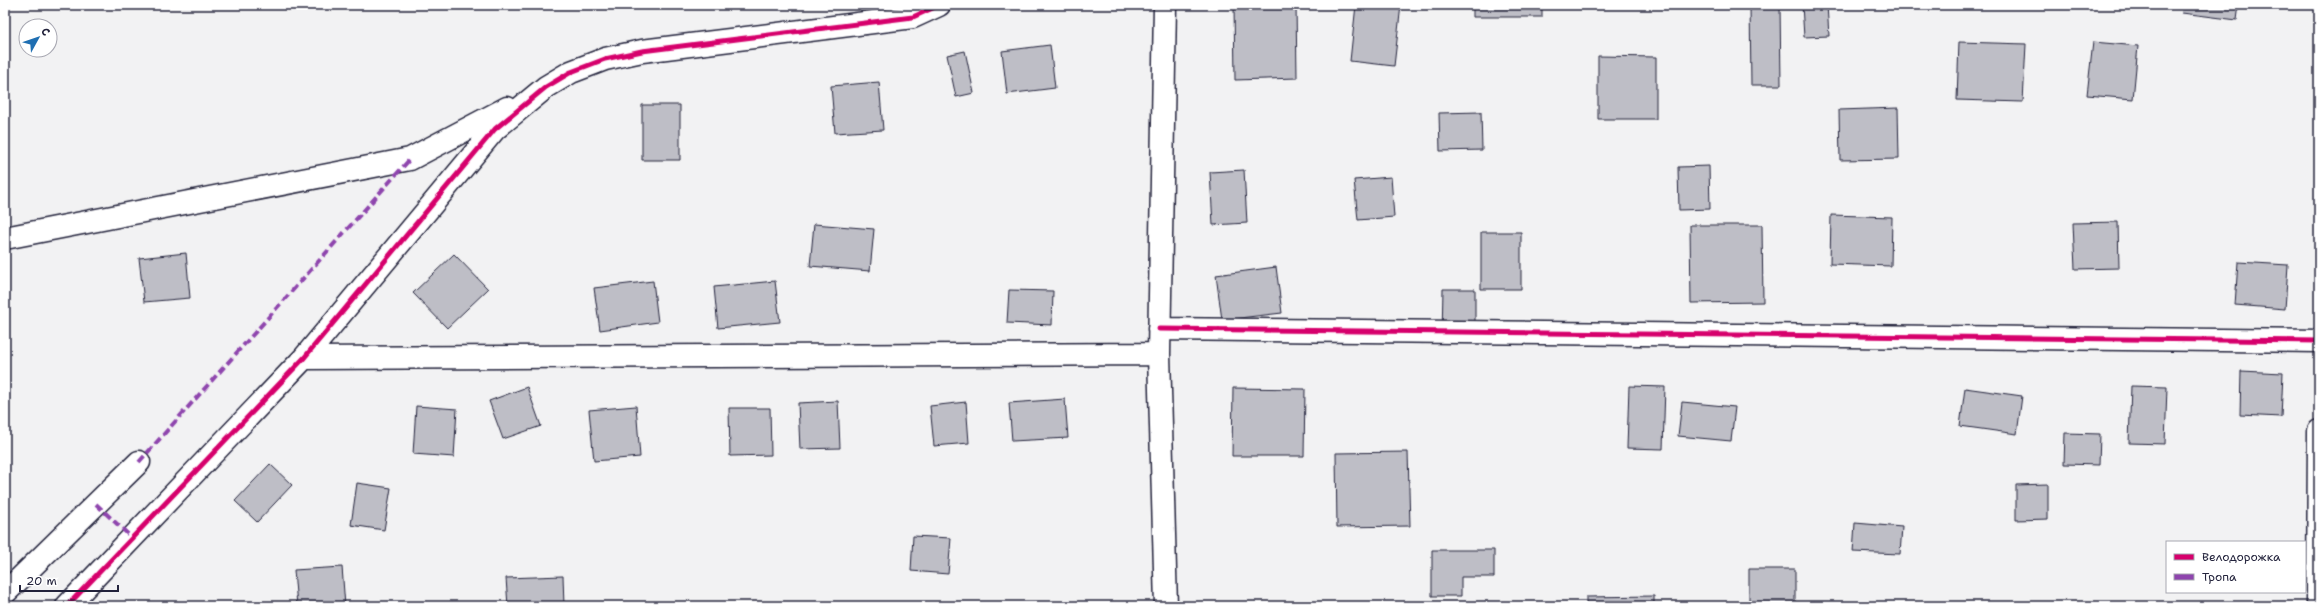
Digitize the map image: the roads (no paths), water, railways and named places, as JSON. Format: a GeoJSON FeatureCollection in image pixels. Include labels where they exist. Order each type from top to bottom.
{"type":"FeatureCollection","features":[{"type":"Feature","properties":{"kind":"street"},"geometry":{"type":"LineString","coordinates":[[5,238],[410,159],[546,87],[571,72],[605,59],[642,51],[913,17],[939,5]]}},
{"type":"Feature","properties":{"kind":"street"},"geometry":{"type":"LineString","coordinates":[[1165,5],[1159,354],[1166,606]]}},
{"type":"Feature","properties":{"kind":"street"},"geometry":{"type":"LineString","coordinates":[[67,606],[304,358],[494,129],[546,87]]}},
{"type":"Feature","properties":{"kind":"street"},"geometry":{"type":"LineString","coordinates":[[1159,329],[2319,341]]}},
{"type":"Feature","properties":{"kind":"street"},"geometry":{"type":"LineString","coordinates":[[304,358],[1159,354]]}},
{"type":"Feature","properties":{"kind":"street"},"geometry":{"type":"LineString","coordinates":[[2318,606],[2319,431]]}},
{"type":"Feature","properties":{"kind":"street"},"geometry":{"type":"LineString","coordinates":[[5,592],[139,462]]}}]}
